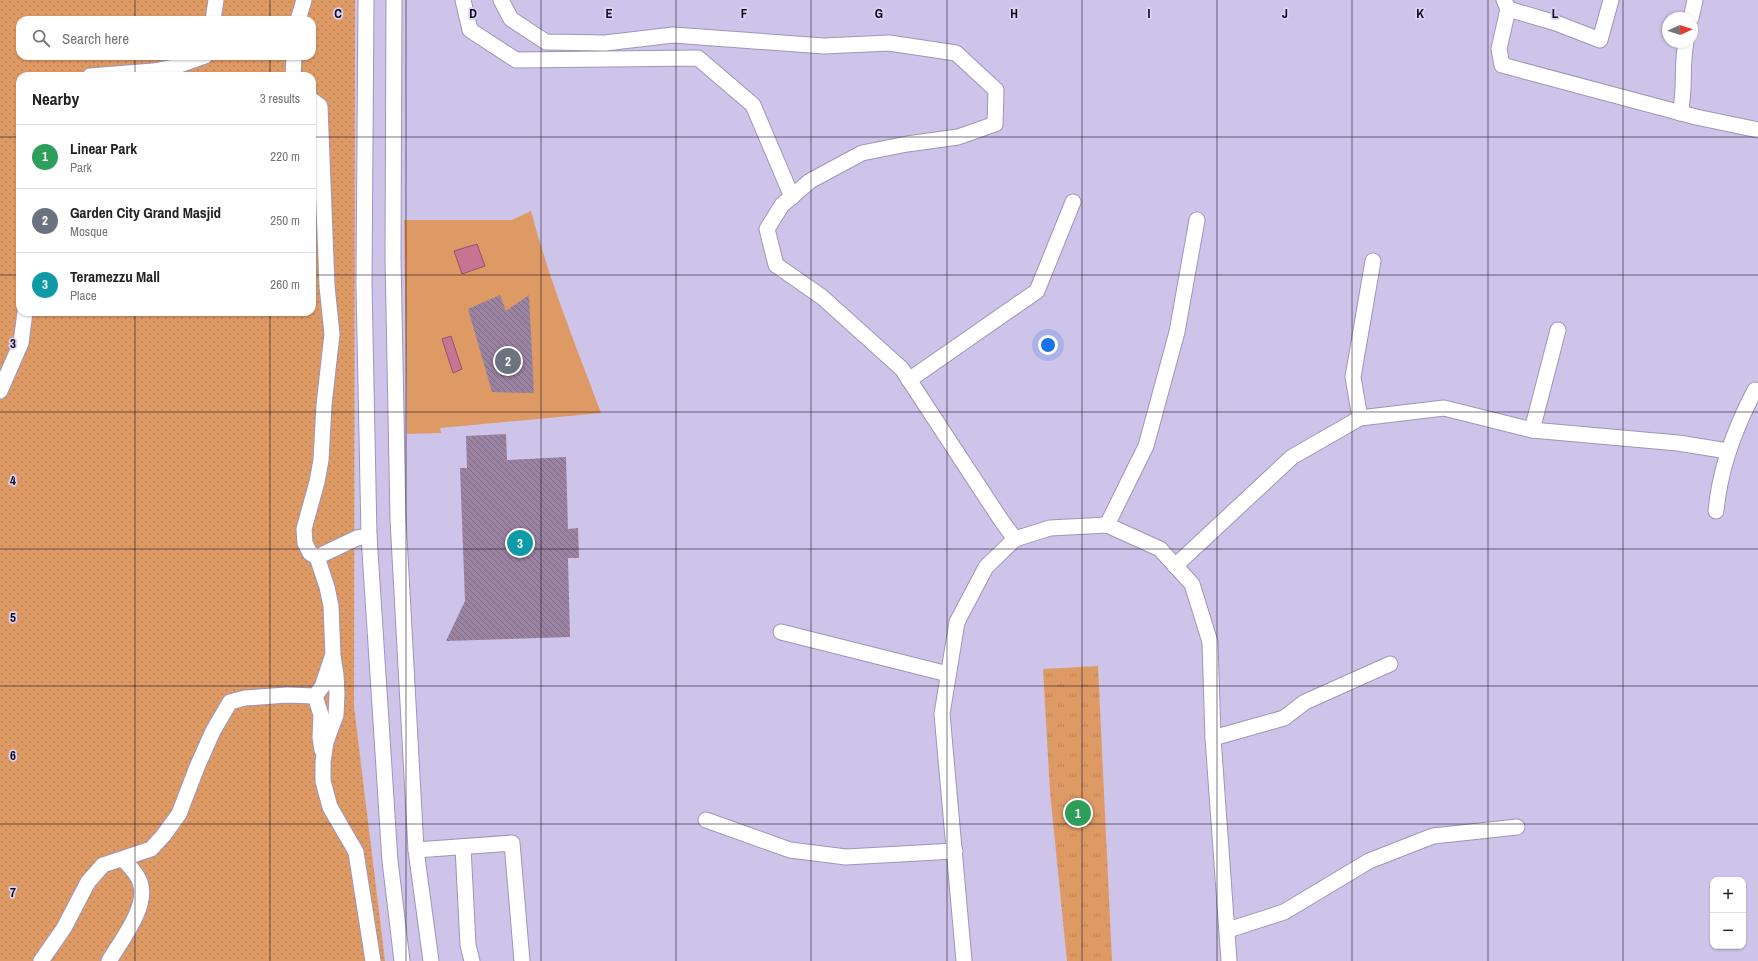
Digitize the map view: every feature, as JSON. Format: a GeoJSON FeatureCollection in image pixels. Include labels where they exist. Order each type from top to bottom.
{"type":"FeatureCollection","features":[{"type":"Feature","properties":{"kind":"street"},"geometry":{"type":"LineString","coordinates":[[214,16],[216,0]]}},
{"type":"Feature","properties":{"kind":"street"},"geometry":{"type":"LineString","coordinates":[[299,16],[304,0]]}},
{"type":"Feature","properties":{"kind":"street"},"geometry":{"type":"LineString","coordinates":[[366,0],[364,284],[369,536],[390,861],[402,961]]}},
{"type":"Feature","properties":{"kind":"street"},"geometry":{"type":"LineString","coordinates":[[394,0],[393,222],[398,519],[416,850],[430,961]]}},
{"type":"Feature","properties":{"kind":"street"},"geometry":{"type":"LineString","coordinates":[[463,0],[470,30],[516,60],[698,58],[754,105],[792,196]]}},
{"type":"Feature","properties":{"kind":"street"},"geometry":{"type":"LineString","coordinates":[[501,0],[511,19],[546,42],[605,43],[673,35],[824,46],[890,43],[956,53],[996,90],[995,124],[958,137],[907,144],[862,153],[810,181],[782,205],[767,229],[776,265],[822,297],[902,369],[1015,539]]}},
{"type":"Feature","properties":{"kind":"street"},"geometry":{"type":"LineString","coordinates":[[1611,0],[1600,40],[1506,5],[1499,49],[1502,65],[1680,113],[1758,130]]}},
{"type":"Feature","properties":{"kind":"street"},"geometry":{"type":"LineString","coordinates":[[1692,12],[1695,0]]}},
{"type":"Feature","properties":{"kind":"street"},"geometry":{"type":"LineString","coordinates":[[1680,113],[1684,90],[1683,66],[1685,48]]}},
{"type":"Feature","properties":{"kind":"street"},"geometry":{"type":"LineString","coordinates":[[140,72],[174,67],[194,60]]}},
{"type":"Feature","properties":{"kind":"street"},"geometry":{"type":"LineString","coordinates":[[293,72],[294,60]]}},
{"type":"Feature","properties":{"kind":"street"},"geometry":{"type":"LineString","coordinates":[[316,103],[320,106],[327,270],[332,334],[324,404],[321,460],[317,482],[304,529],[307,548],[310,553],[318,557],[331,606],[333,656],[336,675],[336,715],[324,754],[323,782],[330,807],[356,852],[373,961]]}},
{"type":"Feature","properties":{"kind":"street"},"geometry":{"type":"LineString","coordinates":[[909,380],[1037,291],[1073,202]]}},
{"type":"Feature","properties":{"kind":"street"},"geometry":{"type":"LineString","coordinates":[[1107,525],[1146,446],[1177,332],[1197,220]]}},
{"type":"Feature","properties":{"kind":"street"},"geometry":{"type":"LineString","coordinates":[[1360,418],[1353,377],[1373,261]]}},
{"type":"Feature","properties":{"kind":"street"},"geometry":{"type":"LineString","coordinates":[[0,391],[21,343],[24,316]]}},
{"type":"Feature","properties":{"kind":"street"},"geometry":{"type":"LineString","coordinates":[[1532,430],[1558,330]]}},
{"type":"Feature","properties":{"kind":"street"},"geometry":{"type":"LineString","coordinates":[[1716,511],[1718,491],[1728,451],[1738,422],[1755,390]]}},
{"type":"Feature","properties":{"kind":"street"},"geometry":{"type":"LineString","coordinates":[[1175,566],[1292,458],[1360,418],[1444,408],[1532,430],[1678,443],[1728,451]]}},
{"type":"Feature","properties":{"kind":"street"},"geometry":{"type":"LineString","coordinates":[[964,961],[942,714],[957,622],[986,567],[1015,539],[1050,528],[1107,525],[1160,549],[1192,584],[1210,642],[1214,738],[1229,961]]}},
{"type":"Feature","properties":{"kind":"street"},"geometry":{"type":"LineString","coordinates":[[318,557],[357,538],[369,536]]}},
{"type":"Feature","properties":{"kind":"street"},"geometry":{"type":"LineString","coordinates":[[781,632],[948,674]]}},
{"type":"Feature","properties":{"kind":"street"},"geometry":{"type":"LineString","coordinates":[[41,961],[64,928],[88,882],[103,865],[151,850],[163,836],[179,814],[213,731],[230,702],[245,698],[287,695],[310,696],[322,687],[333,656]]}},
{"type":"Feature","properties":{"kind":"street"},"geometry":{"type":"LineString","coordinates":[[1214,738],[1284,718],[1305,702],[1390,664]]}},
{"type":"Feature","properties":{"kind":"street"},"geometry":{"type":"LineString","coordinates":[[310,696],[321,715],[320,737],[324,754]]}},
{"type":"Feature","properties":{"kind":"street"},"geometry":{"type":"LineString","coordinates":[[706,820],[790,850],[846,857],[955,851]]}},
{"type":"Feature","properties":{"kind":"street"},"geometry":{"type":"LineString","coordinates":[[1228,930],[1284,912],[1369,861],[1433,836],[1517,827]]}},
{"type":"Feature","properties":{"kind":"street"},"geometry":{"type":"LineString","coordinates":[[416,850],[512,843],[522,961]]}},
{"type":"Feature","properties":{"kind":"street"},"geometry":{"type":"LineString","coordinates":[[462,847],[468,945],[472,961]]}},
{"type":"Feature","properties":{"kind":"street"},"geometry":{"type":"LineString","coordinates":[[109,961],[136,917],[141,897],[140,882],[123,859]]}},
{"type":"Feature","properties":{"kind":"green space"},"geometry":{"type":"Polygon","coordinates":[[[0,0],[355,0],[354,707],[385,961],[0,961],[0,0]]]}},
{"type":"Feature","properties":{"kind":"green space"},"geometry":{"type":"Polygon","coordinates":[[[531,211],[554,288],[601,413],[440,428],[441,433],[407,434],[404,220],[512,220],[531,211]]]}},
{"type":"Feature","properties":{"kind":"green space"},"geometry":{"type":"Polygon","coordinates":[[[1098,666],[1112,961],[1067,961],[1050,792],[1043,669],[1098,666]]]}},
{"type":"Feature","properties":{"kind":"shaded area"},"geometry":{"type":"Polygon","coordinates":[[[477,244],[485,266],[462,274],[454,251],[477,244]]]}},
{"type":"Feature","properties":{"kind":"shaded area"},"geometry":{"type":"Polygon","coordinates":[[[451,336],[462,369],[453,373],[442,339],[451,336]]]}},
{"type":"Feature","properties":{"kind":"building"},"geometry":{"type":"Polygon","coordinates":[[[500,295],[506,311],[529,295],[534,393],[492,392],[468,309],[500,295]]]}},
{"type":"Feature","properties":{"kind":"building"},"geometry":{"type":"Polygon","coordinates":[[[506,434],[507,460],[566,457],[568,529],[578,528],[579,558],[568,558],[570,637],[446,641],[465,601],[460,468],[467,468],[466,436],[506,434]]]}},
{"type":"Feature","properties":{"kind":"place","name":"Garden City Grand Masjid"},"geometry":{"type":"Point","coordinates":[508,361]}},
{"type":"Feature","properties":{"kind":"place","name":"Teramezzu Mall"},"geometry":{"type":"Point","coordinates":[520,543]}},
{"type":"Feature","properties":{"kind":"place","name":"Linear Park"},"geometry":{"type":"Point","coordinates":[1078,813]}}]}
